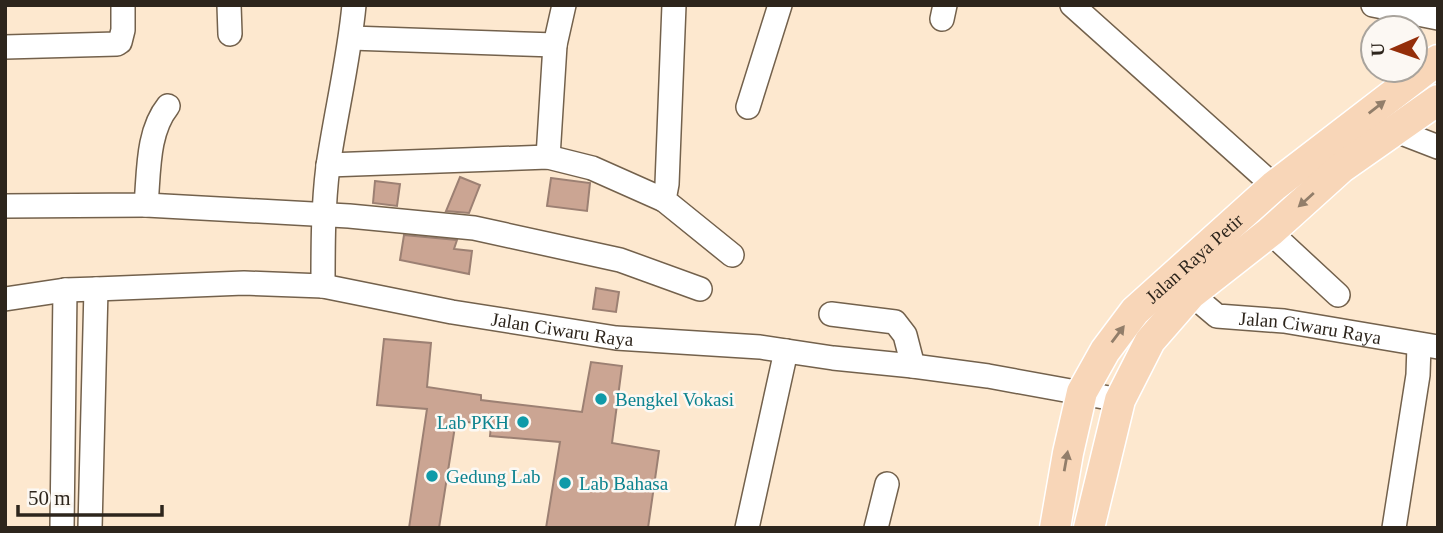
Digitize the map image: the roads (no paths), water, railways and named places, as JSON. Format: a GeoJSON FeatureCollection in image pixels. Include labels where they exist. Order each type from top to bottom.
{"type":"FeatureCollection","features":[{"type":"Feature","properties":{"kind":"main road","name":"Jalan Raya Petir"},"geometry":{"type":"LineString","coordinates":[[1055,528],[1082,392],[1105,351],[1135,311],[1274,186],[1438,60]]}},
{"type":"Feature","properties":{"kind":"main road","name":"Jalan Raya Petir"},"geometry":{"type":"LineString","coordinates":[[1088,528],[1120,400],[1150,341],[1191,294],[1270,232],[1341,168],[1438,100]]}},
{"type":"Feature","properties":{"kind":"street"},"geometry":{"type":"LineString","coordinates":[[5,47],[117,44],[121,38],[123,5]]}},
{"type":"Feature","properties":{"kind":"street"},"geometry":{"type":"LineString","coordinates":[[229,5],[230,34]]}},
{"type":"Feature","properties":{"kind":"street"},"geometry":{"type":"LineString","coordinates":[[323,286],[328,165],[351,38],[354,5]]}},
{"type":"Feature","properties":{"kind":"street"},"geometry":{"type":"LineString","coordinates":[[548,157],[555,45],[564,5]]}},
{"type":"Feature","properties":{"kind":"street"},"geometry":{"type":"LineString","coordinates":[[664,200],[667,184],[674,5]]}},
{"type":"Feature","properties":{"kind":"street"},"geometry":{"type":"LineString","coordinates":[[748,107],[780,5]]}},
{"type":"Feature","properties":{"kind":"street"},"geometry":{"type":"LineString","coordinates":[[1072,5],[1274,186]]}},
{"type":"Feature","properties":{"kind":"street"},"geometry":{"type":"LineString","coordinates":[[1373,5],[1438,18]]}},
{"type":"Feature","properties":{"kind":"street"},"geometry":{"type":"LineString","coordinates":[[351,38],[555,45]]}},
{"type":"Feature","properties":{"kind":"street"},"geometry":{"type":"LineString","coordinates":[[146,205],[155,131],[159,118],[169,106]]}},
{"type":"Feature","properties":{"kind":"street"},"geometry":{"type":"LineString","coordinates":[[1394,130],[1438,147]]}},
{"type":"Feature","properties":{"kind":"street"},"geometry":{"type":"LineString","coordinates":[[328,165],[548,157],[592,168],[664,200],[732,255]]}},
{"type":"Feature","properties":{"kind":"street"},"geometry":{"type":"LineString","coordinates":[[5,206],[146,205],[324,215],[474,229],[620,260],[700,289]]}},
{"type":"Feature","properties":{"kind":"street"},"geometry":{"type":"LineString","coordinates":[[1270,232],[1338,295]]}},
{"type":"Feature","properties":{"kind":"street","name":"Jalan Ciwaru Raya"},"geometry":{"type":"LineString","coordinates":[[5,299],[65,290],[244,284],[323,286],[452,312],[616,338],[760,347],[913,366],[1120,400]]}},
{"type":"Feature","properties":{"kind":"street"},"geometry":{"type":"LineString","coordinates":[[90,528],[96,289]]}},
{"type":"Feature","properties":{"kind":"street"},"geometry":{"type":"LineString","coordinates":[[62,528],[65,290]]}},
{"type":"Feature","properties":{"kind":"street","name":"Jalan Ciwaru Raya"},"geometry":{"type":"LineString","coordinates":[[1191,294],[1217,316],[1284,321],[1426,347]]}},
{"type":"Feature","properties":{"kind":"street"},"geometry":{"type":"LineString","coordinates":[[831,314],[895,322],[905,335],[913,366]]}},
{"type":"Feature","properties":{"kind":"street"},"geometry":{"type":"LineString","coordinates":[[65,337],[94,338]]}},
{"type":"Feature","properties":{"kind":"street"},"geometry":{"type":"LineString","coordinates":[[1394,528],[1418,376],[1426,347]]}},
{"type":"Feature","properties":{"kind":"street"},"geometry":{"type":"LineString","coordinates":[[747,528],[786,351]]}},
{"type":"Feature","properties":{"kind":"street"},"geometry":{"type":"LineString","coordinates":[[876,528],[887,484]]}},
{"type":"Feature","properties":{"kind":"place","name":"Bengkel Vokasi"},"geometry":{"type":"Point","coordinates":[601,399]}},
{"type":"Feature","properties":{"kind":"place","name":"Lab PKH"},"geometry":{"type":"Point","coordinates":[523,422]}},
{"type":"Feature","properties":{"kind":"place","name":"Gedung Lab"},"geometry":{"type":"Point","coordinates":[432,476]}},
{"type":"Feature","properties":{"kind":"place","name":"Lab Bahasa"},"geometry":{"type":"Point","coordinates":[565,483]}}]}
